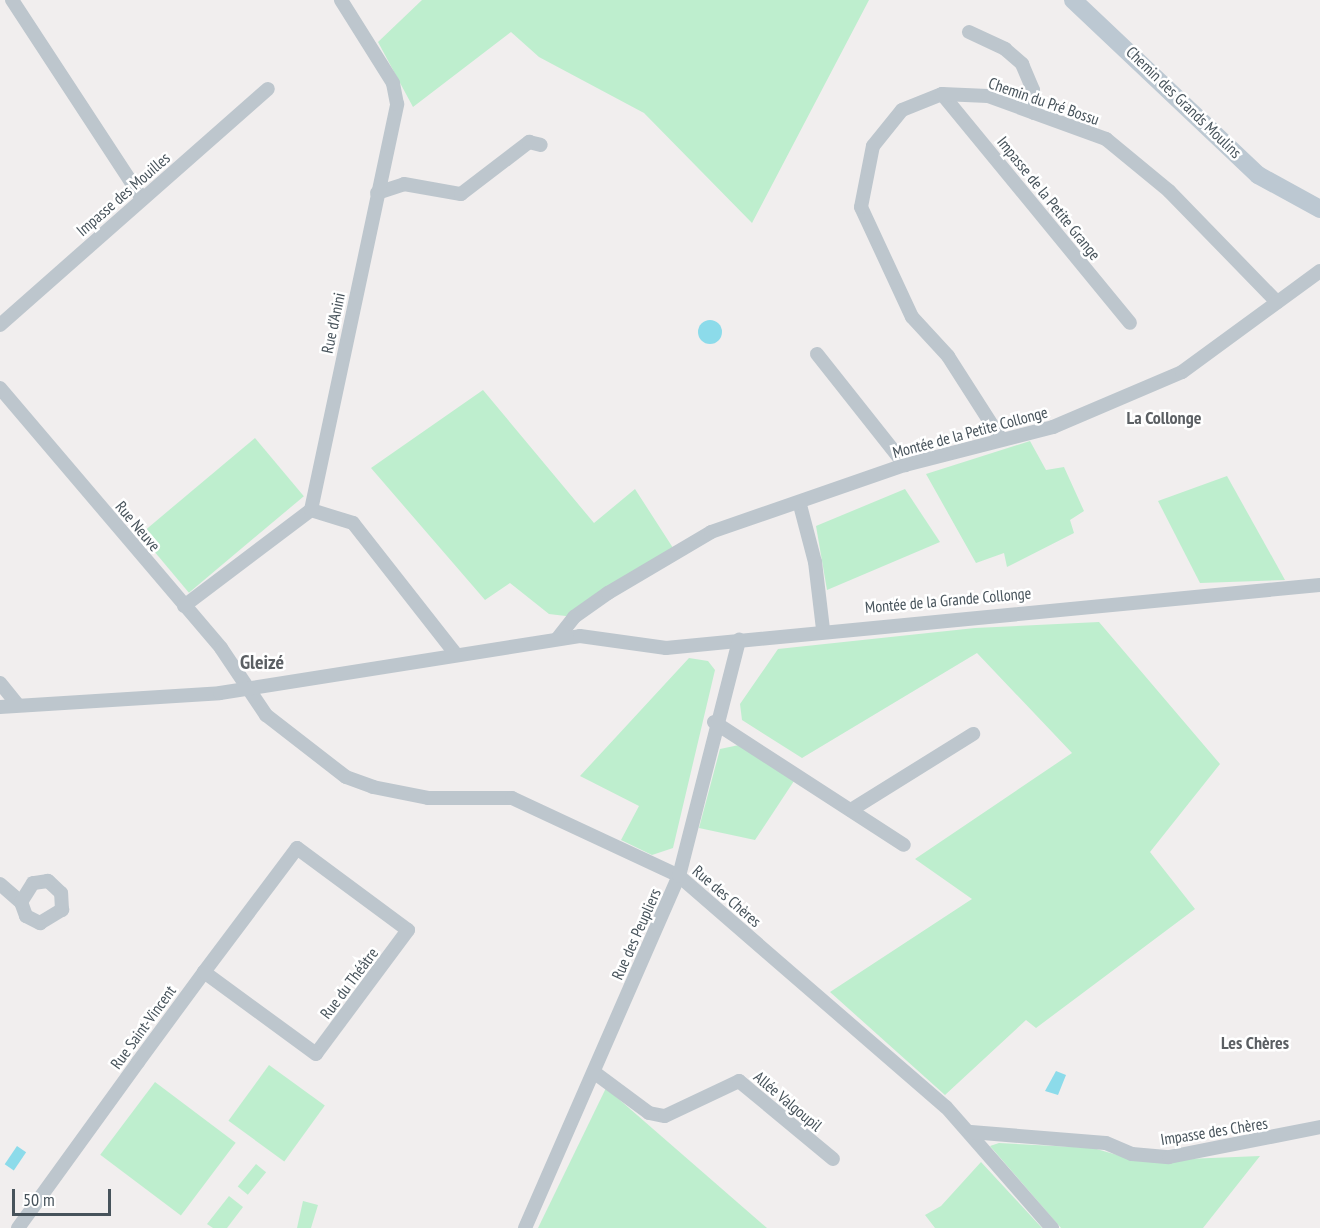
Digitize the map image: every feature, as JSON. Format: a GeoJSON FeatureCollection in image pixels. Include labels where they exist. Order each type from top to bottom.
{"type":"FeatureCollection","features":[{"type":"Feature","properties":{"kind":"street"},"geometry":{"type":"LineString","coordinates":[[12,0],[142,199]]}},
{"type":"Feature","properties":{"kind":"street","name":"Rue d'Anini"},"geometry":{"type":"LineString","coordinates":[[311,510],[377,193],[395,94],[341,0]]}},
{"type":"Feature","properties":{"kind":"street","name":"Chemin des Grands Moulins"},"geometry":{"type":"LineString","coordinates":[[1073,0],[1258,175],[1320,209]]}},
{"type":"Feature","properties":{"kind":"street"},"geometry":{"type":"LineString","coordinates":[[969,32],[1005,49],[1022,64],[1033,90],[1034,113]]}},
{"type":"Feature","properties":{"kind":"street","name":"Impasse des Mouilles"},"geometry":{"type":"LineString","coordinates":[[0,325],[268,89]]}},
{"type":"Feature","properties":{"kind":"street","name":"Chemin du Pré Bossu"},"geometry":{"type":"LineString","coordinates":[[1001,439],[948,356],[912,317],[861,207],[873,146],[902,110],[942,94],[988,96],[1106,139],[1169,190],[1277,303]]}},
{"type":"Feature","properties":{"kind":"street","name":"Impasse de la Petite Grange"},"geometry":{"type":"LineString","coordinates":[[942,94],[1130,323]]}},
{"type":"Feature","properties":{"kind":"street"},"geometry":{"type":"LineString","coordinates":[[377,193],[404,184],[461,194],[529,142],[541,145]]}},
{"type":"Feature","properties":{"kind":"street","name":"Chemin des Grands Moulins"},"geometry":{"type":"LineString","coordinates":[[1300,199],[1320,221]]}},
{"type":"Feature","properties":{"kind":"street","name":"Montée de la Petite Collonge"},"geometry":{"type":"LineString","coordinates":[[557,639],[574,617],[682,546],[905,465],[1053,427],[1182,372],[1320,271]]}},
{"type":"Feature","properties":{"kind":"street"},"geometry":{"type":"LineString","coordinates":[[817,354],[905,465]]}},
{"type":"Feature","properties":{"kind":"street","name":"Rue Neuve"},"geometry":{"type":"LineString","coordinates":[[0,388],[184,606],[248,689]]}},
{"type":"Feature","properties":{"kind":"street"},"geometry":{"type":"LineString","coordinates":[[800,505],[815,561],[823,629]]}},
{"type":"Feature","properties":{"kind":"street"},"geometry":{"type":"LineString","coordinates":[[184,606],[311,510],[353,523],[454,652]]}},
{"type":"Feature","properties":{"kind":"street","name":"Montée de la Grande Collonge"},"geometry":{"type":"LineString","coordinates":[[0,706],[16,703],[248,689],[454,652],[580,636],[666,648],[823,629],[1320,585]]}},
{"type":"Feature","properties":{"kind":"street","name":"Rue des Peupliers"},"geometry":{"type":"LineString","coordinates":[[525,1228],[595,1073],[679,876],[714,723],[740,640]]}},
{"type":"Feature","properties":{"kind":"street"},"geometry":{"type":"LineString","coordinates":[[0,683],[16,703]]}},
{"type":"Feature","properties":{"kind":"street","name":"Rue des Chères"},"geometry":{"type":"LineString","coordinates":[[248,689],[266,716],[346,777],[428,798],[512,798],[679,876],[971,1132],[1052,1228]]}},
{"type":"Feature","properties":{"kind":"street"},"geometry":{"type":"LineString","coordinates":[[714,723],[904,845]]}},
{"type":"Feature","properties":{"kind":"street"},"geometry":{"type":"LineString","coordinates":[[851,810],[973,734]]}},
{"type":"Feature","properties":{"kind":"street","name":"Rue du Théâtre"},"geometry":{"type":"LineString","coordinates":[[204,972],[316,1054],[408,930],[297,848]]}},
{"type":"Feature","properties":{"kind":"street","name":"Rue Saint-Vincent"},"geometry":{"type":"LineString","coordinates":[[18,1228],[297,848]]}},
{"type":"Feature","properties":{"kind":"street"},"geometry":{"type":"LineString","coordinates":[[0,884],[21,902]]}},
{"type":"Feature","properties":{"kind":"street","name":"Allée Valgoupil"},"geometry":{"type":"LineString","coordinates":[[595,1073],[649,1113],[665,1116],[739,1082],[833,1159]]}},
{"type":"Feature","properties":{"kind":"street","name":"Impasse des Chères"},"geometry":{"type":"LineString","coordinates":[[971,1132],[1106,1143],[1132,1154],[1169,1157],[1320,1127]]}},
{"type":"Feature","properties":{"kind":"green space"},"geometry":{"type":"Polygon","coordinates":[[[422,0],[869,0],[752,223],[644,113],[539,57],[511,32],[413,107],[378,42],[422,0]]]}},
{"type":"Feature","properties":{"kind":"green space"},"geometry":{"type":"Polygon","coordinates":[[[483,390],[594,523],[635,489],[675,551],[574,617],[549,614],[510,583],[485,600],[371,468],[483,390]]]}},
{"type":"Feature","properties":{"kind":"green space"},"geometry":{"type":"Polygon","coordinates":[[[255,438],[304,496],[189,593],[140,534],[255,438]]]}},
{"type":"Feature","properties":{"kind":"green space"},"geometry":{"type":"Polygon","coordinates":[[[1030,441],[1046,470],[1064,467],[1084,511],[1070,520],[1074,533],[1007,567],[1004,553],[976,563],[926,474],[1030,441]]]}},
{"type":"Feature","properties":{"kind":"green space"},"geometry":{"type":"Polygon","coordinates":[[[1227,476],[1285,580],[1200,583],[1158,501],[1227,476]]]}},
{"type":"Feature","properties":{"kind":"green space"},"geometry":{"type":"Polygon","coordinates":[[[905,489],[940,542],[827,590],[816,526],[905,489]]]}},
{"type":"Feature","properties":{"kind":"green space"},"geometry":{"type":"Polygon","coordinates":[[[1099,622],[1220,764],[1150,852],[1195,909],[1036,1028],[1026,1020],[945,1095],[830,992],[972,899],[915,859],[1072,753],[977,653],[802,758],[742,720],[740,704],[778,649],[975,628],[1099,622]]]}},
{"type":"Feature","properties":{"kind":"green space"},"geometry":{"type":"Polygon","coordinates":[[[689,658],[708,661],[715,670],[673,848],[652,855],[621,840],[639,806],[580,776],[689,658]]]}},
{"type":"Feature","properties":{"kind":"green space"},"geometry":{"type":"Polygon","coordinates":[[[739,745],[794,781],[755,840],[699,828],[720,749],[739,745]]]}},
{"type":"Feature","properties":{"kind":"green space"},"geometry":{"type":"Polygon","coordinates":[[[269,1065],[325,1106],[284,1161],[228,1121],[269,1065]]]}},
{"type":"Feature","properties":{"kind":"green space"},"geometry":{"type":"Polygon","coordinates":[[[155,1082],[236,1143],[181,1215],[100,1155],[155,1082]]]}},
{"type":"Feature","properties":{"kind":"green space"},"geometry":{"type":"Polygon","coordinates":[[[606,1088],[767,1228],[538,1228],[606,1088]]]}},
{"type":"Feature","properties":{"kind":"green space"},"geometry":{"type":"Polygon","coordinates":[[[999,1143],[1093,1148],[1138,1161],[1260,1156],[1203,1228],[1061,1228],[990,1146],[999,1143]]]}},
{"type":"Feature","properties":{"kind":"green space"},"geometry":{"type":"Polygon","coordinates":[[[981,1162],[1042,1228],[935,1228],[925,1215],[941,1206],[981,1162]]]}},
{"type":"Feature","properties":{"kind":"green space"},"geometry":{"type":"Polygon","coordinates":[[[256,1164],[266,1172],[248,1195],[238,1187],[256,1164]]]}},
{"type":"Feature","properties":{"kind":"green space"},"geometry":{"type":"Polygon","coordinates":[[[229,1196],[243,1207],[227,1228],[213,1228],[207,1224],[229,1196]]]}},
{"type":"Feature","properties":{"kind":"green space"},"geometry":{"type":"Polygon","coordinates":[[[303,1201],[318,1205],[311,1228],[297,1228],[303,1201]]]}},
{"type":"Feature","properties":{"kind":"water"},"geometry":{"type":"Polygon","coordinates":[[[710,320],[715,321],[721,327],[721,337],[715,343],[710,344],[705,343],[699,337],[698,332],[699,327],[705,321],[710,320]]]}},
{"type":"Feature","properties":{"kind":"water"},"geometry":{"type":"Polygon","coordinates":[[[1056,1071],[1066,1075],[1058,1095],[1045,1091],[1056,1071]]]}},
{"type":"Feature","properties":{"kind":"water"},"geometry":{"type":"Polygon","coordinates":[[[17,1146],[26,1152],[14,1170],[5,1164],[17,1146]]]}},
{"type":"Feature","properties":{"kind":"district","name":"La Collonge"},"geometry":{"type":"Point","coordinates":[1164,418]}},
{"type":"Feature","properties":{"kind":"district","name":"Gleizé"},"geometry":{"type":"Point","coordinates":[262,662]}},
{"type":"Feature","properties":{"kind":"district","name":"Les Chères"},"geometry":{"type":"Point","coordinates":[1255,1043]}}]}
